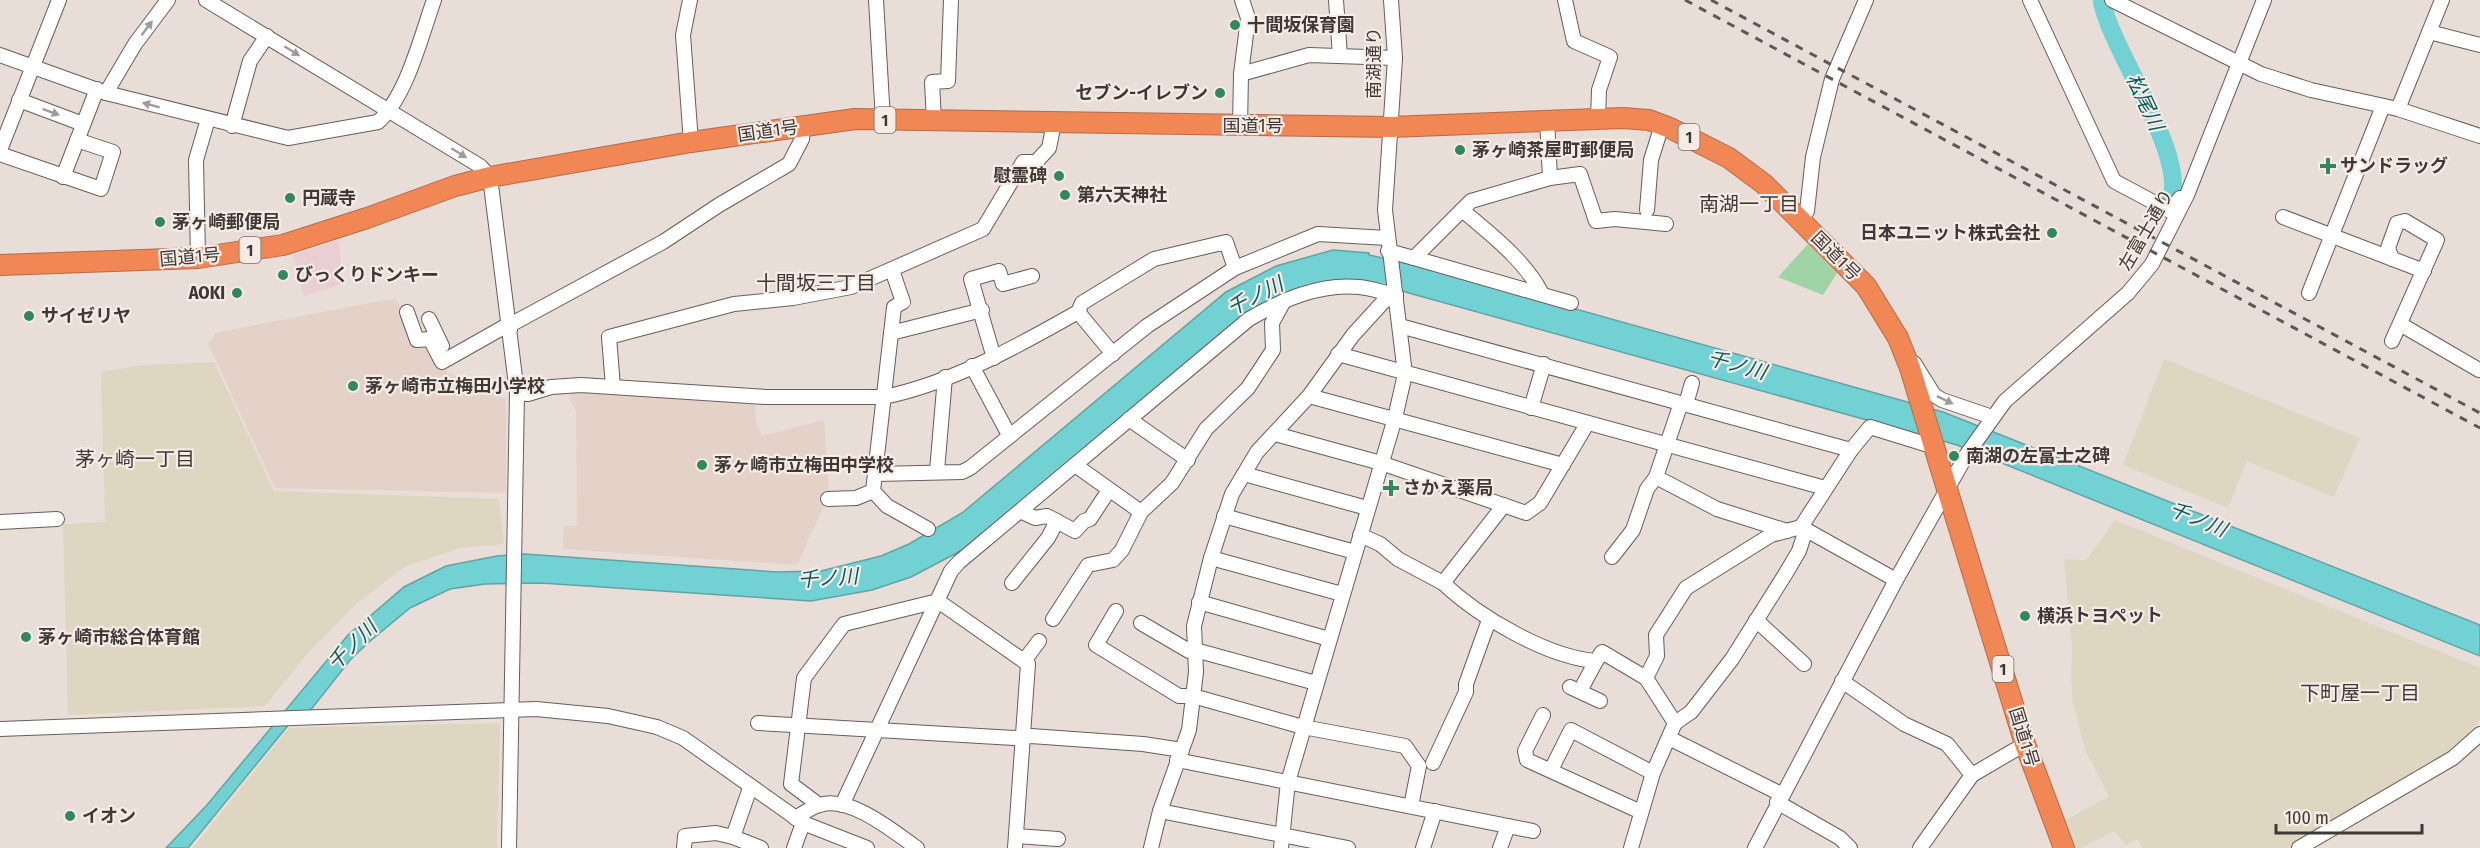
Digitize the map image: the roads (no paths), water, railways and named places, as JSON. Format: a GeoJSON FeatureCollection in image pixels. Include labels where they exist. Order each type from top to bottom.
{"type":"FeatureCollection","features":[{"type":"Feature","properties":{"kind":"highway","name":"国道1号"},"geometry":{"type":"LineString","coordinates":[[0,265],[198,258],[283,245],[367,218],[454,186],[490,177],[691,142],[855,119],[1240,126],[1391,126],[1547,119],[1649,120],[1739,165],[1764,184],[1866,286],[1898,338],[1922,403],[2025,744],[2064,848]]}},
{"type":"Feature","properties":{"kind":"street"},"geometry":{"type":"LineString","coordinates":[[59,0],[0,152],[63,177],[101,189],[112,152],[77,140]]}},
{"type":"Feature","properties":{"kind":"street"},"geometry":{"type":"LineString","coordinates":[[63,177],[83,124],[101,91],[168,0]]}},
{"type":"Feature","properties":{"kind":"street"},"geometry":{"type":"LineString","coordinates":[[206,0],[480,166],[490,177],[510,327],[516,393],[509,848]]}},
{"type":"Feature","properties":{"kind":"street"},"geometry":{"type":"LineString","coordinates":[[0,55],[101,91],[232,126],[295,138],[378,122],[390,111],[434,0]]}},
{"type":"Feature","properties":{"kind":"street"},"geometry":{"type":"LineString","coordinates":[[690,0],[682,35],[691,142]]}},
{"type":"Feature","properties":{"kind":"street"},"geometry":{"type":"LineString","coordinates":[[876,0],[883,120]]}},
{"type":"Feature","properties":{"kind":"street"},"geometry":{"type":"LineString","coordinates":[[934,121],[932,82],[948,81],[951,0]]}},
{"type":"Feature","properties":{"kind":"street"},"geometry":{"type":"LineString","coordinates":[[1240,126],[1241,74],[1248,18],[1242,0]]}},
{"type":"Feature","properties":{"kind":"street"},"geometry":{"type":"LineString","coordinates":[[1336,0],[1340,56]]}},
{"type":"Feature","properties":{"kind":"street","name":"南湖通り"},"geometry":{"type":"LineString","coordinates":[[1281,841],[1288,782],[1395,418],[1405,374],[1385,210],[1395,58],[1391,0]]}},
{"type":"Feature","properties":{"kind":"street"},"geometry":{"type":"LineString","coordinates":[[1564,0],[1574,40],[1610,57],[1599,90],[1598,119]]}},
{"type":"Feature","properties":{"kind":"street"},"geometry":{"type":"LineString","coordinates":[[1802,221],[1807,211],[1813,157],[1832,79],[1866,0]]}},
{"type":"Feature","properties":{"kind":"street"},"geometry":{"type":"LineString","coordinates":[[2030,0],[2114,181],[2170,211],[2182,197],[2187,195]]}},
{"type":"Feature","properties":{"kind":"street"},"geometry":{"type":"LineString","coordinates":[[2112,0],[2238,64],[2311,90],[2398,109],[2480,136]]}},
{"type":"Feature","properties":{"kind":"street","name":"左富士通り"},"geometry":{"type":"LineString","coordinates":[[1755,848],[1779,798],[1896,580],[1967,454],[1991,419],[2012,395],[2141,279],[2152,264],[2187,195],[2264,0]]}},
{"type":"Feature","properties":{"kind":"street"},"geometry":{"type":"LineString","coordinates":[[2398,109],[2442,0]]}},
{"type":"Feature","properties":{"kind":"street"},"geometry":{"type":"LineString","coordinates":[[2429,32],[2480,45]]}},
{"type":"Feature","properties":{"kind":"street"},"geometry":{"type":"LineString","coordinates":[[232,126],[250,61],[267,36]]}},
{"type":"Feature","properties":{"kind":"street"},"geometry":{"type":"LineString","coordinates":[[1241,74],[1309,55],[1395,58]]}},
{"type":"Feature","properties":{"kind":"street"},"geometry":{"type":"LineString","coordinates":[[19,100],[83,124]]}},
{"type":"Feature","properties":{"kind":"street"},"geometry":{"type":"LineString","coordinates":[[2309,293],[2383,106]]}},
{"type":"Feature","properties":{"kind":"street"},"geometry":{"type":"LineString","coordinates":[[198,258],[196,160],[208,119]]}},
{"type":"Feature","properties":{"kind":"street"},"geometry":{"type":"LineString","coordinates":[[1547,119],[1550,178]]}},
{"type":"Feature","properties":{"kind":"street"},"geometry":{"type":"LineString","coordinates":[[613,387],[609,337],[734,304],[793,298],[851,287],[983,229],[1023,162],[1036,162],[1049,148],[1054,123]]}},
{"type":"Feature","properties":{"kind":"street"},"geometry":{"type":"LineString","coordinates":[[407,312],[417,340],[430,339],[442,362],[663,242],[718,205],[789,164],[802,139],[803,125]]}},
{"type":"Feature","properties":{"kind":"street"},"geometry":{"type":"LineString","coordinates":[[1647,210],[1651,160],[1662,125]]}},
{"type":"Feature","properties":{"kind":"street"},"geometry":{"type":"LineString","coordinates":[[1414,258],[1462,210],[1480,197],[1550,178],[1580,174],[1596,221],[1615,219],[1666,224]]}},
{"type":"Feature","properties":{"kind":"street"},"geometry":{"type":"LineString","coordinates":[[1462,210],[1506,249],[1536,281],[1542,294]]}},
{"type":"Feature","properties":{"kind":"street"},"geometry":{"type":"LineString","coordinates":[[2283,217],[2424,271]]}},
{"type":"Feature","properties":{"kind":"street"},"geometry":{"type":"LineString","coordinates":[[2392,259],[2388,248],[2397,223],[2405,221],[2437,240],[2392,341]]}},
{"type":"Feature","properties":{"kind":"street"},"geometry":{"type":"LineString","coordinates":[[877,474],[962,471],[970,468],[1147,327],[1235,268],[1318,234],[1388,245],[1414,258],[1571,303]]}},
{"type":"Feature","properties":{"kind":"street"},"geometry":{"type":"LineString","coordinates":[[516,393],[528,394],[551,387],[613,387],[766,397],[884,397],[994,358],[1078,312],[1082,303],[1154,259],[1226,242],[1235,268]]}},
{"type":"Feature","properties":{"kind":"street"},"geometry":{"type":"LineString","coordinates":[[873,491],[877,474],[894,307],[903,302],[892,270]]}},
{"type":"Feature","properties":{"kind":"street"},"geometry":{"type":"LineString","coordinates":[[994,358],[984,330],[982,310],[971,279],[999,271],[1003,284],[1032,276]]}},
{"type":"Feature","properties":{"kind":"street"},"geometry":{"type":"LineString","coordinates":[[842,805],[879,730],[951,571],[959,562],[1022,512],[1227,335],[1249,319],[1284,301],[1331,287],[1359,287],[1396,295]]}},
{"type":"Feature","properties":{"kind":"street"},"geometry":{"type":"LineString","coordinates":[[1151,848],[1160,811],[1189,730],[1193,696],[1194,626],[1211,558],[1232,494],[1257,452],[1309,396],[1338,354],[1384,301],[1396,295]]}},
{"type":"Feature","properties":{"kind":"street"},"geometry":{"type":"LineString","coordinates":[[1053,619],[1088,565],[1113,560],[1122,550],[1141,512],[1165,491],[1188,460],[1206,429],[1248,388],[1273,350],[1272,323],[1284,301]]}},
{"type":"Feature","properties":{"kind":"street"},"geometry":{"type":"LineString","coordinates":[[891,333],[982,310]]}},
{"type":"Feature","properties":{"kind":"street"},"geometry":{"type":"LineString","coordinates":[[1078,312],[1113,354]]}},
{"type":"Feature","properties":{"kind":"street"},"geometry":{"type":"LineString","coordinates":[[429,319],[448,359]]}},
{"type":"Feature","properties":{"kind":"street"},"geometry":{"type":"LineString","coordinates":[[2400,324],[2478,373]]}},
{"type":"Feature","properties":{"kind":"street"},"geometry":{"type":"LineString","coordinates":[[1400,326],[1851,450]]}},
{"type":"Feature","properties":{"kind":"street"},"geometry":{"type":"LineString","coordinates":[[1898,338],[1934,395],[1991,419]]}},
{"type":"Feature","properties":{"kind":"street"},"geometry":{"type":"LineString","coordinates":[[1338,354],[1825,488]]}},
{"type":"Feature","properties":{"kind":"street"},"geometry":{"type":"LineString","coordinates":[[1531,408],[1544,364]]}},
{"type":"Feature","properties":{"kind":"street"},"geometry":{"type":"LineString","coordinates":[[972,366],[1010,435]]}},
{"type":"Feature","properties":{"kind":"street"},"geometry":{"type":"LineString","coordinates":[[937,471],[945,377]]}},
{"type":"Feature","properties":{"kind":"street"},"geometry":{"type":"LineString","coordinates":[[1612,557],[1634,530],[1647,489],[1656,477],[1692,383]]}},
{"type":"Feature","properties":{"kind":"street"},"geometry":{"type":"LineString","coordinates":[[1309,396],[1563,465]]}},
{"type":"Feature","properties":{"kind":"street"},"geometry":{"type":"LineString","coordinates":[[1129,419],[1188,460]]}},
{"type":"Feature","properties":{"kind":"street"},"geometry":{"type":"LineString","coordinates":[[1275,434],[1381,464],[1526,513],[1540,503],[1587,424]]}},
{"type":"Feature","properties":{"kind":"street"},"geometry":{"type":"LineString","coordinates":[[1631,848],[1653,773],[1675,723],[1691,712],[1714,685],[1756,620],[1799,550],[1799,529],[1851,450],[1870,427],[1935,445]]}},
{"type":"Feature","properties":{"kind":"street"},"geometry":{"type":"LineString","coordinates":[[1075,465],[1141,512]]}},
{"type":"Feature","properties":{"kind":"street"},"geometry":{"type":"LineString","coordinates":[[1244,474],[1368,508]]}},
{"type":"Feature","properties":{"kind":"street"},"geometry":{"type":"LineString","coordinates":[[1656,477],[1718,509],[1799,529],[1896,580]]}},
{"type":"Feature","properties":{"kind":"street"},"geometry":{"type":"LineString","coordinates":[[1022,512],[1035,518],[1047,516],[1075,531],[1084,521],[1090,519],[1109,490]]}},
{"type":"Feature","properties":{"kind":"street"},"geometry":{"type":"LineString","coordinates":[[828,499],[856,498],[873,491]]}},
{"type":"Feature","properties":{"kind":"street"},"geometry":{"type":"LineString","coordinates":[[873,491],[887,506],[928,529]]}},
{"type":"Feature","properties":{"kind":"street"},"geometry":{"type":"LineString","coordinates":[[1443,583],[1504,505]]}},
{"type":"Feature","properties":{"kind":"street"},"geometry":{"type":"LineString","coordinates":[[1224,516],[1355,552]]}},
{"type":"Feature","properties":{"kind":"street"},"geometry":{"type":"LineString","coordinates":[[0,522],[57,519]]}},
{"type":"Feature","properties":{"kind":"street"},"geometry":{"type":"LineString","coordinates":[[1012,583],[1048,538],[1057,521]]}},
{"type":"Feature","properties":{"kind":"street"},"geometry":{"type":"LineString","coordinates":[[1646,678],[1657,656],[1656,635],[1686,588],[1771,536],[1799,529]]}},
{"type":"Feature","properties":{"kind":"street"},"geometry":{"type":"LineString","coordinates":[[1360,535],[1443,583],[1465,604],[1489,620],[1568,657],[1596,661]]}},
{"type":"Feature","properties":{"kind":"street"},"geometry":{"type":"LineString","coordinates":[[1211,558],[1342,594]]}},
{"type":"Feature","properties":{"kind":"street"},"geometry":{"type":"LineString","coordinates":[[917,848],[865,814],[842,805],[819,805],[791,784],[804,678],[844,624],[938,601],[1028,664],[1015,842],[1058,839]]}},
{"type":"Feature","properties":{"kind":"street"},"geometry":{"type":"LineString","coordinates":[[1199,602],[1329,639]]}},
{"type":"Feature","properties":{"kind":"street"},"geometry":{"type":"LineString","coordinates":[[1116,611],[1096,645],[1179,696],[1186,698],[1193,696],[1304,727],[1405,746],[1419,766],[1411,806]]}},
{"type":"Feature","properties":{"kind":"street"},"geometry":{"type":"LineString","coordinates":[[1433,763],[1466,692],[1466,684],[1489,620]]}},
{"type":"Feature","properties":{"kind":"street"},"geometry":{"type":"LineString","coordinates":[[1756,620],[1804,664]]}},
{"type":"Feature","properties":{"kind":"street"},"geometry":{"type":"LineString","coordinates":[[1141,623],[1189,651],[1195,650],[1316,683]]}},
{"type":"Feature","properties":{"kind":"street"},"geometry":{"type":"LineString","coordinates":[[1024,661],[1039,641]]}},
{"type":"Feature","properties":{"kind":"street"},"geometry":{"type":"LineString","coordinates":[[1600,701],[1575,689],[1602,652],[1646,678],[1675,723]]}},
{"type":"Feature","properties":{"kind":"street"},"geometry":{"type":"LineString","coordinates":[[1842,681],[1904,724],[1947,744],[1972,775]]}},
{"type":"Feature","properties":{"kind":"street"},"geometry":{"type":"LineString","coordinates":[[0,729],[266,717],[536,709],[608,716],[657,727],[683,738],[799,821],[867,848]]}},
{"type":"Feature","properties":{"kind":"street"},"geometry":{"type":"LineString","coordinates":[[1543,715],[1525,751],[1527,760],[1641,812]]}},
{"type":"Feature","properties":{"kind":"street"},"geometry":{"type":"LineString","coordinates":[[758,723],[1023,739],[1031,736],[1143,744],[1288,782],[1533,831]]}},
{"type":"Feature","properties":{"kind":"street"},"geometry":{"type":"LineString","coordinates":[[1551,770],[1571,730],[1653,773]]}},
{"type":"Feature","properties":{"kind":"street"},"geometry":{"type":"LineString","coordinates":[[2299,848],[2453,758],[2480,734]]}},
{"type":"Feature","properties":{"kind":"street"},"geometry":{"type":"LineString","coordinates":[[1669,738],[1779,798],[1840,838],[1850,848]]}},
{"type":"Feature","properties":{"kind":"street"},"geometry":{"type":"LineString","coordinates":[[1920,848],[1972,775],[2025,744]]}},
{"type":"Feature","properties":{"kind":"street"},"geometry":{"type":"LineString","coordinates":[[733,837],[750,788]]}},
{"type":"Feature","properties":{"kind":"street"},"geometry":{"type":"LineString","coordinates":[[794,848],[799,821],[819,805]]}},
{"type":"Feature","properties":{"kind":"street"},"geometry":{"type":"LineString","coordinates":[[1160,811],[1281,841],[1348,848]]}},
{"type":"Feature","properties":{"kind":"street"},"geometry":{"type":"LineString","coordinates":[[1423,848],[1435,811]]}},
{"type":"Feature","properties":{"kind":"street"},"geometry":{"type":"LineString","coordinates":[[1500,848],[1508,826]]}},
{"type":"Feature","properties":{"kind":"street"},"geometry":{"type":"LineString","coordinates":[[684,848],[686,836],[716,833],[761,848]]}},
{"type":"Feature","properties":{"kind":"water","name":"千ノ川"},"geometry":{"type":"Polygon","coordinates":[[[1333,250],[1369,253],[1369,255],[1437,270],[1943,412],[2480,625],[2480,656],[1957,445],[1380,285],[1342,281],[1324,283],[1290,293],[1240,318],[968,547],[911,577],[872,590],[811,601],[541,583],[485,584],[450,589],[410,608],[351,659],[301,722],[290,723],[188,848],[166,848],[207,805],[348,635],[404,587],[446,566],[497,556],[525,554],[777,572],[821,571],[881,556],[909,544],[962,513],[1226,292],[1276,266],[1333,250]]]}},
{"type":"Feature","properties":{"kind":"waterway","name":"松尾川"},"geometry":{"type":"LineString","coordinates":[[2102,2],[2120,49],[2161,134],[2170,161],[2173,185],[2169,205]]}},
{"type":"Feature","properties":{"kind":"railway"},"geometry":{"type":"LineString","coordinates":[[1685,0],[2480,428]]}},
{"type":"Feature","properties":{"kind":"railway"},"geometry":{"type":"LineString","coordinates":[[1711,0],[2480,413]]}},
{"type":"Feature","properties":{"kind":"place","name":"十間坂保育園"},"geometry":{"type":"Point","coordinates":[1235,25]}},
{"type":"Feature","properties":{"kind":"place","name":"セブン-イレブン"},"geometry":{"type":"Point","coordinates":[1220,93]}},
{"type":"Feature","properties":{"kind":"place","name":"茅ヶ崎茶屋町郵便局"},"geometry":{"type":"Point","coordinates":[1460,150]}},
{"type":"Feature","properties":{"kind":"place","name":"サンドラッグ"},"geometry":{"type":"Point","coordinates":[2328,166]}},
{"type":"Feature","properties":{"kind":"place","name":"慰霊碑"},"geometry":{"type":"Point","coordinates":[1059,176]}},
{"type":"Feature","properties":{"kind":"place","name":"第六天神社"},"geometry":{"type":"Point","coordinates":[1065,195]}},
{"type":"Feature","properties":{"kind":"place","name":"円蔵寺"},"geometry":{"type":"Point","coordinates":[290,198]}},
{"type":"Feature","properties":{"kind":"place","name":"茅ヶ崎郵便局"},"geometry":{"type":"Point","coordinates":[160,222]}},
{"type":"Feature","properties":{"kind":"place","name":"日本ユニット株式会社"},"geometry":{"type":"Point","coordinates":[2052,233]}},
{"type":"Feature","properties":{"kind":"place","name":"びっくりドンキー"},"geometry":{"type":"Point","coordinates":[283,275]}},
{"type":"Feature","properties":{"kind":"place","name":"AOKI"},"geometry":{"type":"Point","coordinates":[237,293]}},
{"type":"Feature","properties":{"kind":"place","name":"サイゼリヤ"},"geometry":{"type":"Point","coordinates":[29,316]}},
{"type":"Feature","properties":{"kind":"place","name":"茅ヶ崎市立梅田小学校"},"geometry":{"type":"Point","coordinates":[353,386]}},
{"type":"Feature","properties":{"kind":"place","name":"南湖の左富士之碑"},"geometry":{"type":"Point","coordinates":[1954,456]}},
{"type":"Feature","properties":{"kind":"place","name":"茅ヶ崎市立梅田中学校"},"geometry":{"type":"Point","coordinates":[702,465]}},
{"type":"Feature","properties":{"kind":"place","name":"さかえ薬局"},"geometry":{"type":"Point","coordinates":[1391,488]}},
{"type":"Feature","properties":{"kind":"place","name":"横浜トヨペット"},"geometry":{"type":"Point","coordinates":[2025,616]}},
{"type":"Feature","properties":{"kind":"place","name":"茅ヶ崎市総合体育館"},"geometry":{"type":"Point","coordinates":[26,637]}},
{"type":"Feature","properties":{"kind":"place","name":"イオン"},"geometry":{"type":"Point","coordinates":[70,816]}},
{"type":"Feature","properties":{"kind":"district","name":"南湖一丁目"},"geometry":{"type":"Point","coordinates":[1749,204]}},
{"type":"Feature","properties":{"kind":"district","name":"十間坂三丁目"},"geometry":{"type":"Point","coordinates":[816,283]}},
{"type":"Feature","properties":{"kind":"district","name":"茅ヶ崎一丁目"},"geometry":{"type":"Point","coordinates":[135,459]}},
{"type":"Feature","properties":{"kind":"district","name":"下町屋一丁目"},"geometry":{"type":"Point","coordinates":[2360,693]}}]}
